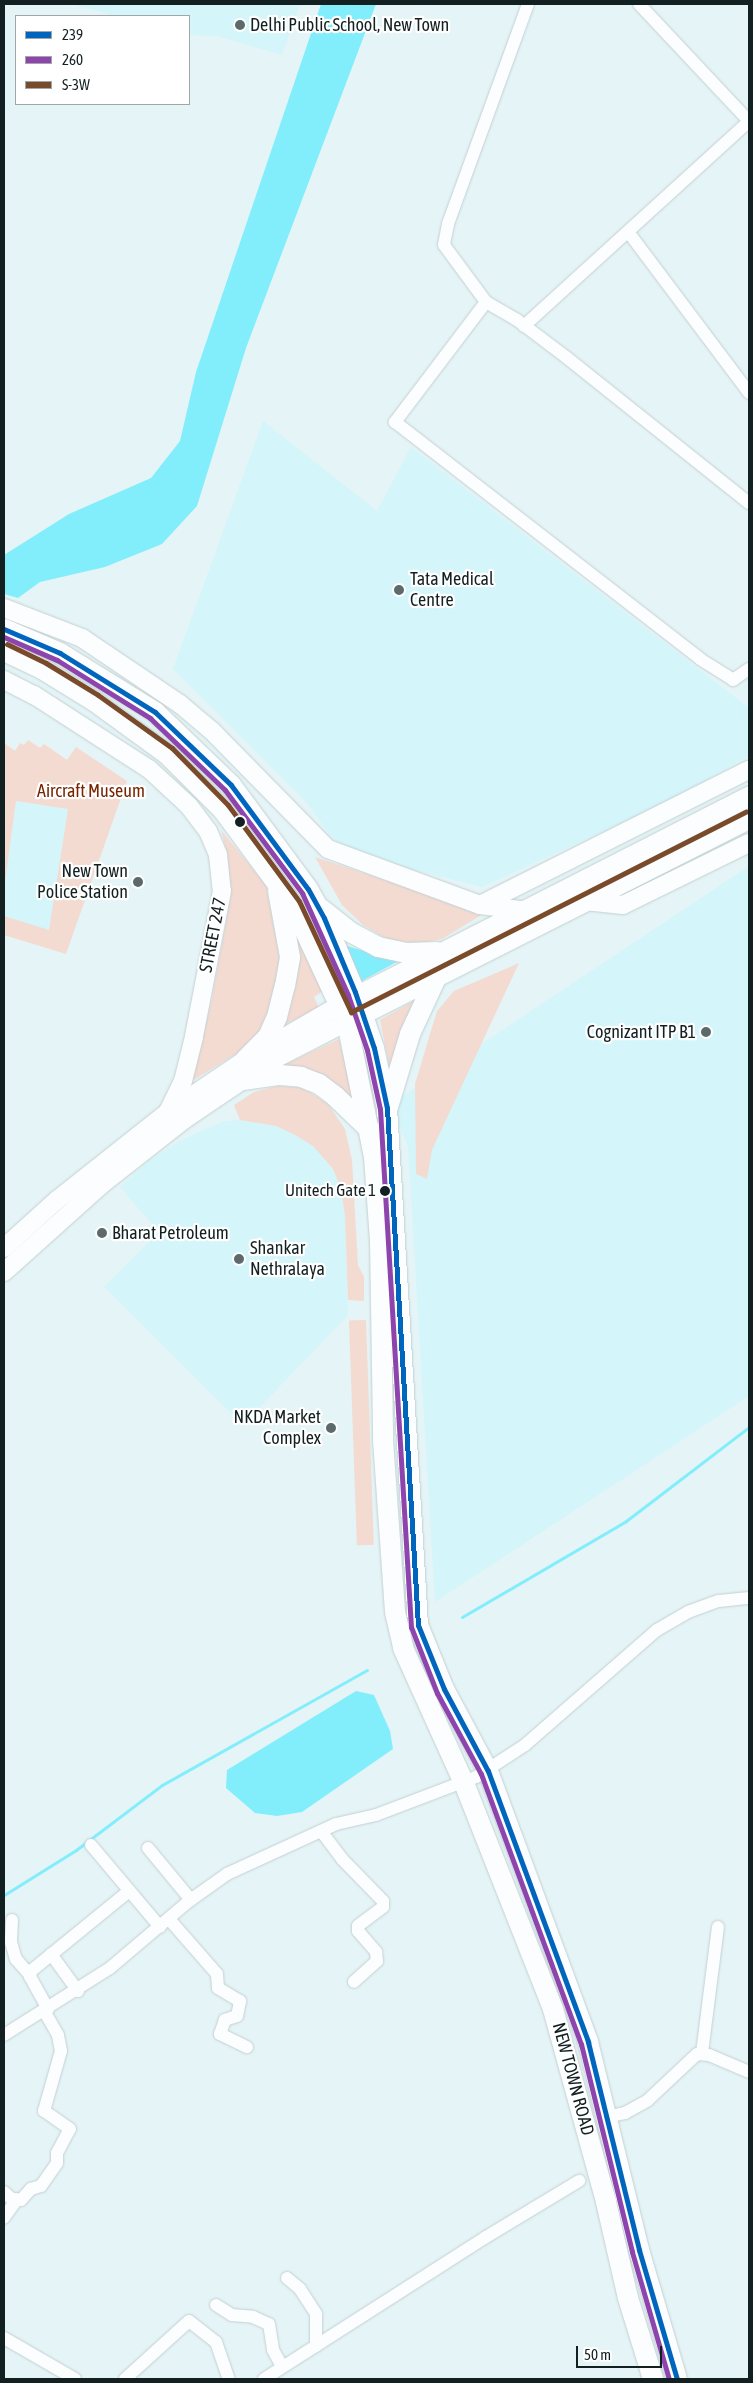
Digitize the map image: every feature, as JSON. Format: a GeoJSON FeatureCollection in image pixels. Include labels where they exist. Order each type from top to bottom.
{"type":"FeatureCollection","features":[{"type":"Feature","properties":{"kind":"main road","name":"NEW TOWN ROAD"},"geometry":{"type":"LineString","coordinates":[[4,629],[60,653],[169,724],[232,785],[296,870],[318,906],[352,1010],[370,1130],[380,1240],[383,1440],[395,1612],[403,1648],[464,1783],[553,2009],[606,2202],[628,2298],[653,2379]]}},
{"type":"Feature","properties":{"kind":"main road"},"geometry":{"type":"LineString","coordinates":[[4,651],[66,684],[167,754],[223,810],[276,879],[352,1010]]}},
{"type":"Feature","properties":{"kind":"main road"},"geometry":{"type":"LineString","coordinates":[[352,1010],[446,951],[749,797]]}},
{"type":"Feature","properties":{"kind":"main road"},"geometry":{"type":"LineString","coordinates":[[352,1010],[436,978],[749,818]]}},
{"type":"Feature","properties":{"kind":"main road"},"geometry":{"type":"LineString","coordinates":[[245,1060],[268,1037],[285,986],[290,957],[276,879]]}},
{"type":"Feature","properties":{"kind":"main road"},"geometry":{"type":"LineString","coordinates":[[318,906],[352,934],[378,947],[406,953],[446,951]]}},
{"type":"Feature","properties":{"kind":"main road"},"geometry":{"type":"LineString","coordinates":[[388,1108],[410,1034],[436,978]]}},
{"type":"Feature","properties":{"kind":"main road","name":"NEW TOWN ROAD"},"geometry":{"type":"LineString","coordinates":[[352,1010],[374,1048],[388,1108],[418,1625],[444,1689],[488,1771],[588,2042],[605,2118],[639,2250],[677,2379]]}},
{"type":"Feature","properties":{"kind":"main road"},"geometry":{"type":"LineString","coordinates":[[243,1080],[280,1075],[301,1077],[319,1084],[370,1130]]}},
{"type":"Feature","properties":{"kind":"street"},"geometry":{"type":"LineString","coordinates":[[528,4],[448,224],[444,245],[448,255],[486,302],[524,326],[749,503]]}},
{"type":"Feature","properties":{"kind":"street"},"geometry":{"type":"LineString","coordinates":[[524,326],[629,234],[749,121],[639,4]]}},
{"type":"Feature","properties":{"kind":"street"},"geometry":{"type":"LineString","coordinates":[[629,234],[749,393]]}},
{"type":"Feature","properties":{"kind":"street"},"geometry":{"type":"LineString","coordinates":[[486,302],[395,422],[700,659],[733,680],[749,669]]}},
{"type":"Feature","properties":{"kind":"street"},"geometry":{"type":"LineString","coordinates":[[4,608],[82,638],[180,704],[212,731],[328,849],[480,905],[528,911]]}},
{"type":"Feature","properties":{"kind":"street","name":"STREET 247"},"geometry":{"type":"LineString","coordinates":[[4,680],[34,695],[149,769],[193,811],[208,831],[218,855],[222,891],[194,1038],[183,1081],[168,1112]]}},
{"type":"Feature","properties":{"kind":"street"},"geometry":{"type":"LineString","coordinates":[[34,695],[66,684]]}},
{"type":"Feature","properties":{"kind":"street"},"geometry":{"type":"LineString","coordinates":[[480,905],[749,770]]}},
{"type":"Feature","properties":{"kind":"street"},"geometry":{"type":"LineString","coordinates":[[193,811],[223,810]]}},
{"type":"Feature","properties":{"kind":"street"},"geometry":{"type":"LineString","coordinates":[[585,901],[623,905],[749,843]]}},
{"type":"Feature","properties":{"kind":"street"},"geometry":{"type":"LineString","coordinates":[[4,1248],[78,1182],[168,1112],[245,1060],[352,1010]]}},
{"type":"Feature","properties":{"kind":"street"},"geometry":{"type":"LineString","coordinates":[[4,1272],[101,1185],[185,1120],[271,1061],[352,1010]]}},
{"type":"Feature","properties":{"kind":"street"},"geometry":{"type":"LineString","coordinates":[[4,2035],[78,1991],[191,1900],[227,1874],[321,1831],[376,1816],[464,1783],[488,1771],[526,1745],[657,1630],[688,1612],[719,1601],[749,1598]]}},
{"type":"Feature","properties":{"kind":"street"},"geometry":{"type":"LineString","coordinates":[[321,1831],[342,1859],[384,1904],[358,1926],[360,1936],[378,1957],[354,1982]]}},
{"type":"Feature","properties":{"kind":"street"},"geometry":{"type":"LineString","coordinates":[[92,1845],[129,1891],[217,1974],[218,1988],[240,2001],[236,2016],[226,2020],[220,2034],[247,2047]]}},
{"type":"Feature","properties":{"kind":"street"},"geometry":{"type":"LineString","coordinates":[[148,1848],[191,1900]]}},
{"type":"Feature","properties":{"kind":"street"},"geometry":{"type":"LineString","coordinates":[[30,1974],[51,1954],[129,1891]]}},
{"type":"Feature","properties":{"kind":"street"},"geometry":{"type":"LineString","coordinates":[[4,2192],[15,2200],[21,2200],[31,2189],[41,2186],[57,2163],[57,2153],[70,2129],[44,2111],[61,2051],[58,2035],[30,1974],[16,1959],[11,1942],[12,1920]]}},
{"type":"Feature","properties":{"kind":"street"},"geometry":{"type":"LineString","coordinates":[[605,2118],[624,2113],[648,2100],[702,2052],[718,1927]]}},
{"type":"Feature","properties":{"kind":"street"},"geometry":{"type":"LineString","coordinates":[[51,1954],[78,1991]]}},
{"type":"Feature","properties":{"kind":"street"},"geometry":{"type":"LineString","coordinates":[[702,2052],[749,2072]]}},
{"type":"Feature","properties":{"kind":"street"},"geometry":{"type":"LineString","coordinates":[[264,2379],[579,2181]]}},
{"type":"Feature","properties":{"kind":"street"},"geometry":{"type":"LineString","coordinates":[[4,2218],[15,2200]]}},
{"type":"Feature","properties":{"kind":"street"},"geometry":{"type":"LineString","coordinates":[[287,2278],[300,2289],[316,2314],[316,2346]]}},
{"type":"Feature","properties":{"kind":"street"},"geometry":{"type":"LineString","coordinates":[[216,2305],[232,2315],[253,2317],[269,2324],[273,2350],[282,2366]]}},
{"type":"Feature","properties":{"kind":"street"},"geometry":{"type":"LineString","coordinates":[[125,2379],[189,2320],[216,2342],[229,2379]]}},
{"type":"Feature","properties":{"kind":"street"},"geometry":{"type":"LineString","coordinates":[[4,2338],[75,2379]]}},
{"type":"Feature","properties":{"kind":"shaded area","name":"Delhi Public School, New Town"},"geometry":{"type":"Polygon","coordinates":[[[70,4],[300,4],[282,55],[217,36],[190,35],[190,15],[112,15],[70,4]]]}},
{"type":"Feature","properties":{"kind":"shaded area","name":"Tata Medical Centre"},"geometry":{"type":"Polygon","coordinates":[[[263,421],[377,511],[411,447],[749,708],[749,756],[665,803],[482,887],[352,854],[329,834],[307,803],[173,669],[263,421]]]}},
{"type":"Feature","properties":{"kind":"shaded area"},"geometry":{"type":"Polygon","coordinates":[[[16,801],[68,809],[49,931],[4,916],[4,890],[16,801]]]}},
{"type":"Feature","properties":{"kind":"shaded area"},"geometry":{"type":"Polygon","coordinates":[[[749,866],[749,1396],[435,1602],[408,1145],[388,1106],[749,866]]]}},
{"type":"Feature","properties":{"kind":"shaded area","name":"Shankar Nethralaya"},"geometry":{"type":"Polygon","coordinates":[[[240,1120],[276,1126],[295,1135],[313,1146],[333,1169],[341,1189],[345,1216],[348,1315],[243,1425],[104,1287],[159,1232],[120,1187],[150,1160],[178,1142],[221,1122],[240,1120]]]}},
{"type":"Feature","properties":{"kind":"green space","name":"Aircraft Museum"},"geometry":{"type":"Polygon","coordinates":[[[28,740],[40,748],[44,744],[67,760],[76,747],[127,781],[66,954],[4,935],[4,916],[49,930],[68,809],[16,801],[4,890],[4,743],[15,751],[20,743],[24,745],[28,740]]]}},
{"type":"Feature","properties":{"kind":"green space"},"geometry":{"type":"Polygon","coordinates":[[[221,830],[266,885],[279,948],[279,979],[270,1012],[259,1034],[244,1049],[192,1081],[212,998],[230,900],[228,858],[221,830]]]}},
{"type":"Feature","properties":{"kind":"green space"},"geometry":{"type":"Polygon","coordinates":[[[315,857],[485,913],[442,939],[415,944],[385,938],[363,925],[342,905],[315,857]]]}},
{"type":"Feature","properties":{"kind":"green space"},"geometry":{"type":"Polygon","coordinates":[[[297,933],[323,991],[314,997],[319,1008],[282,1026],[294,936],[297,933]]]}},
{"type":"Feature","properties":{"kind":"green space"},"geometry":{"type":"Polygon","coordinates":[[[519,963],[432,1150],[427,1179],[416,1174],[415,1084],[437,1011],[454,991],[519,963]]]}},
{"type":"Feature","properties":{"kind":"green space"},"geometry":{"type":"Polygon","coordinates":[[[426,994],[391,1075],[380,1020],[426,994]]]}},
{"type":"Feature","properties":{"kind":"green space"},"geometry":{"type":"Polygon","coordinates":[[[339,1039],[356,1106],[286,1064],[339,1039]]]}},
{"type":"Feature","properties":{"kind":"green space"},"geometry":{"type":"Polygon","coordinates":[[[277,1086],[299,1087],[311,1093],[328,1104],[345,1129],[352,1160],[358,1265],[364,1277],[364,1301],[348,1300],[345,1216],[341,1189],[333,1169],[313,1146],[295,1135],[276,1126],[240,1120],[234,1105],[254,1092],[277,1086]]]}},
{"type":"Feature","properties":{"kind":"green space"},"geometry":{"type":"Polygon","coordinates":[[[366,1320],[374,1545],[357,1545],[349,1321],[366,1320]]]}},
{"type":"Feature","properties":{"kind":"water"},"geometry":{"type":"Polygon","coordinates":[[[321,4],[376,4],[246,348],[197,506],[162,544],[105,567],[40,582],[18,598],[4,594],[4,555],[69,514],[151,478],[180,441],[196,372],[321,4]]]}},
{"type":"Feature","properties":{"kind":"water"},"geometry":{"type":"Polygon","coordinates":[[[341,944],[380,956],[402,959],[360,982],[341,944]]]}},
{"type":"Feature","properties":{"kind":"water"},"geometry":{"type":"Polygon","coordinates":[[[356,1691],[374,1695],[390,1731],[393,1749],[302,1812],[277,1816],[255,1813],[226,1788],[227,1770],[356,1691]]]}},
{"type":"Feature","properties":{"kind":"waterway"},"geometry":{"type":"LineString","coordinates":[[462,1617],[626,1521],[749,1427]]}},
{"type":"Feature","properties":{"kind":"waterway"},"geometry":{"type":"LineString","coordinates":[[4,1895],[76,1850],[162,1785],[367,1670]]}},
{"type":"Feature","properties":{"kind":"transit line","name":"239"},"geometry":{"type":"LineString","coordinates":[[4,629],[60,653],[155,712],[231,785],[308,889],[324,918],[355,992],[374,1048],[387,1108],[418,1625],[444,1689],[488,1771],[588,2042],[639,2250],[677,2379]]}},
{"type":"Feature","properties":{"kind":"transit line","name":"260"},"geometry":{"type":"LineString","coordinates":[[4,637],[57,660],[150,718],[225,790],[302,893],[348,995],[367,1050],[380,1109],[411,1627],[437,1693],[481,1774],[581,2044],[632,2252],[669,2379]]}},
{"type":"Feature","properties":{"kind":"transit line","name":"S-3W"},"geometry":{"type":"LineString","coordinates":[[7,644],[46,663],[98,695],[172,748],[228,805],[299,901],[351,1012],[746,812]]}},
{"type":"Feature","properties":{"kind":"place","name":"Delhi Public School, New Town"},"geometry":{"type":"Point","coordinates":[240,25]}},
{"type":"Feature","properties":{"kind":"place","name":"Tata Medical Centre"},"geometry":{"type":"Point","coordinates":[399,590]}},
{"type":"Feature","properties":{"kind":"place","name":"New Town Police Station"},"geometry":{"type":"Point","coordinates":[138,882]}},
{"type":"Feature","properties":{"kind":"place","name":"Cognizant ITP B1"},"geometry":{"type":"Point","coordinates":[706,1032]}},
{"type":"Feature","properties":{"kind":"place","name":"Unitech Gate 1"},"geometry":{"type":"Point","coordinates":[385,1191]}},
{"type":"Feature","properties":{"kind":"place","name":"Bharat Petroleum"},"geometry":{"type":"Point","coordinates":[102,1233]}},
{"type":"Feature","properties":{"kind":"place","name":"Shankar Nethralaya"},"geometry":{"type":"Point","coordinates":[239,1259]}},
{"type":"Feature","properties":{"kind":"place","name":"NKDA Market Complex"},"geometry":{"type":"Point","coordinates":[331,1428]}}]}
